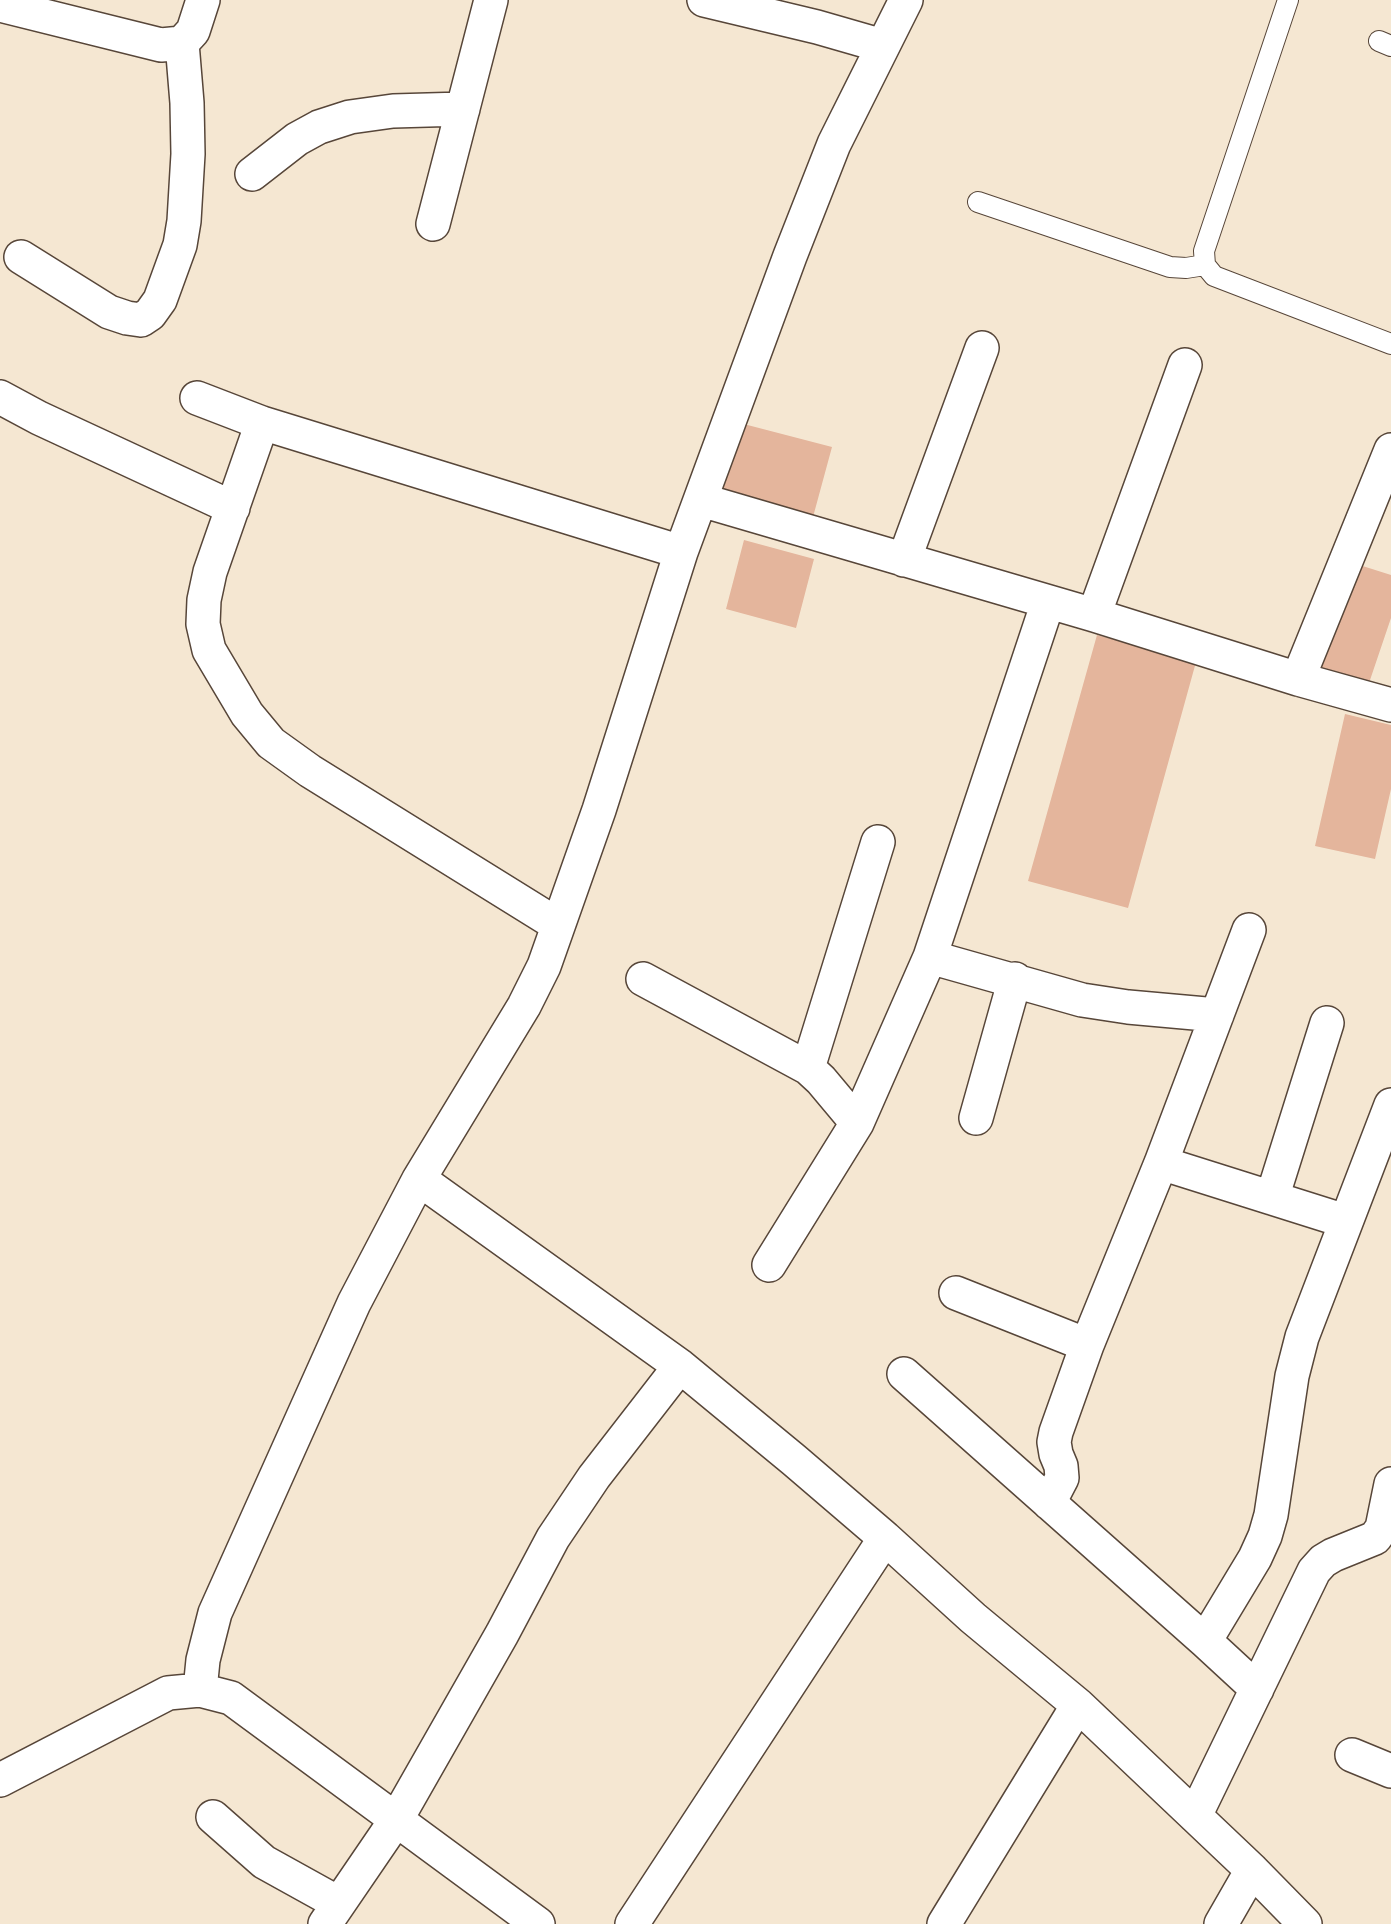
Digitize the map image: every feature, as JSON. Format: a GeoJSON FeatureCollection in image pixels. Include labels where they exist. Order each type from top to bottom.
{"type":"FeatureCollection","features":[{"type":"Feature","properties":{"kind":"street"},"geometry":{"type":"LineString","coordinates":[[0,5],[161,45],[182,43],[193,31],[203,0]]}},
{"type":"Feature","properties":{"kind":"street"},"geometry":{"type":"LineString","coordinates":[[433,224],[491,0]]}},
{"type":"Feature","properties":{"kind":"street"},"geometry":{"type":"LineString","coordinates":[[704,0],[817,27],[883,46]]}},
{"type":"Feature","properties":{"kind":"street"},"geometry":{"type":"LineString","coordinates":[[200,1689],[203,1659],[215,1613],[354,1303],[420,1179],[524,1006],[544,966],[599,810],[681,552],[786,267],[827,163],[906,0]]}},
{"type":"Feature","properties":{"kind":"street"},"geometry":{"type":"LineString","coordinates":[[21,257],[109,312],[141,320],[150,314],[160,300],[180,245],[184,221],[188,154],[182,43]]}},
{"type":"Feature","properties":{"kind":"street"},"geometry":{"type":"LineString","coordinates":[[252,174],[297,139],[320,127],[350,117],[393,111],[463,109]]}},
{"type":"Feature","properties":{"kind":"street"},"geometry":{"type":"LineString","coordinates":[[904,560],[982,348]]}},
{"type":"Feature","properties":{"kind":"street"},"geometry":{"type":"LineString","coordinates":[[1094,615],[1185,365]]}},
{"type":"Feature","properties":{"kind":"street"},"geometry":{"type":"LineString","coordinates":[[0,397],[39,418],[232,508]]}},
{"type":"Feature","properties":{"kind":"street"},"geometry":{"type":"LineString","coordinates":[[197,398],[262,423],[681,552]]}},
{"type":"Feature","properties":{"kind":"street"},"geometry":{"type":"LineString","coordinates":[[262,423],[210,572],[204,600],[203,624],[209,650],[247,714],[271,744],[310,771],[558,925]]}},
{"type":"Feature","properties":{"kind":"street"},"geometry":{"type":"LineString","coordinates":[[1298,679],[1391,450]]}},
{"type":"Feature","properties":{"kind":"street"},"geometry":{"type":"LineString","coordinates":[[701,500],[1391,705]]}},
{"type":"Feature","properties":{"kind":"street"},"geometry":{"type":"LineString","coordinates":[[769,1265],[857,1123],[930,957],[1048,602]]}},
{"type":"Feature","properties":{"kind":"street"},"geometry":{"type":"LineString","coordinates":[[808,1068],[878,842]]}},
{"type":"Feature","properties":{"kind":"street"},"geometry":{"type":"LineString","coordinates":[[1050,1503],[1062,1478],[1054,1442],[1056,1432],[1087,1345],[1161,1163],[1249,930]]}},
{"type":"Feature","properties":{"kind":"street"},"geometry":{"type":"LineString","coordinates":[[930,957],[1015,979],[1082,1000],[1128,1007],[1217,1015]]}},
{"type":"Feature","properties":{"kind":"street"},"geometry":{"type":"LineString","coordinates":[[643,979],[808,1068],[857,1123]]}},
{"type":"Feature","properties":{"kind":"street"},"geometry":{"type":"LineString","coordinates":[[976,1118],[1015,979]]}},
{"type":"Feature","properties":{"kind":"street"},"geometry":{"type":"LineString","coordinates":[[1272,1198],[1327,1023]]}},
{"type":"Feature","properties":{"kind":"street"},"geometry":{"type":"LineString","coordinates":[[1205,1641],[1254,1558],[1264,1536],[1271,1515],[1292,1376],[1302,1338],[1391,1105]]}},
{"type":"Feature","properties":{"kind":"street"},"geometry":{"type":"LineString","coordinates":[[1161,1163],[1346,1221]]}},
{"type":"Feature","properties":{"kind":"street"},"geometry":{"type":"LineString","coordinates":[[420,1179],[680,1366],[885,1538],[973,1618],[1078,1705],[1252,1870],[1305,1924]]}},
{"type":"Feature","properties":{"kind":"street"},"geometry":{"type":"LineString","coordinates":[[956,1293],[1087,1345]]}},
{"type":"Feature","properties":{"kind":"street"},"geometry":{"type":"LineString","coordinates":[[213,1817],[264,1862],[332,1914],[396,1820],[502,1634],[553,1538],[594,1477],[680,1366]]}},
{"type":"Feature","properties":{"kind":"street"},"geometry":{"type":"LineString","coordinates":[[904,1374],[1257,1689]]}},
{"type":"Feature","properties":{"kind":"street"},"geometry":{"type":"LineString","coordinates":[[1195,1816],[1314,1571],[1333,1554],[1375,1538],[1382,1528],[1391,1484]]}},
{"type":"Feature","properties":{"kind":"street"},"geometry":{"type":"LineString","coordinates":[[632,1924],[885,1538]]}},
{"type":"Feature","properties":{"kind":"street"},"geometry":{"type":"LineString","coordinates":[[0,1780],[168,1693],[200,1689],[231,1698],[538,1924]]}},
{"type":"Feature","properties":{"kind":"street"},"geometry":{"type":"LineString","coordinates":[[944,1924],[1078,1705]]}},
{"type":"Feature","properties":{"kind":"street"},"geometry":{"type":"LineString","coordinates":[[1352,1755],[1391,1772]]}},
{"type":"Feature","properties":{"kind":"street"},"geometry":{"type":"LineString","coordinates":[[1221,1924],[1252,1870]]}},
{"type":"Feature","properties":{"kind":"lane"},"geometry":{"type":"LineString","coordinates":[[1288,0],[1204,251],[1205,264],[1214,276],[1391,344]]}},
{"type":"Feature","properties":{"kind":"lane"},"geometry":{"type":"LineString","coordinates":[[978,202],[1170,267],[1186,268],[1205,264]]}},
{"type":"Feature","properties":{"kind":"building"},"geometry":{"type":"Polygon","coordinates":[[[736,422],[832,447],[813,517],[717,492],[736,422]]]}},
{"type":"Feature","properties":{"kind":"building"},"geometry":{"type":"Polygon","coordinates":[[[744,540],[814,559],[796,628],[726,609],[744,540]]]}},
{"type":"Feature","properties":{"kind":"building"},"geometry":{"type":"Polygon","coordinates":[[[1350,562],[1391,575],[1391,618],[1369,683],[1316,666],[1350,562]]]}},
{"type":"Feature","properties":{"kind":"building"},"geometry":{"type":"Polygon","coordinates":[[[1097,635],[1196,662],[1128,908],[1028,881],[1097,635]]]}},
{"type":"Feature","properties":{"kind":"building"},"geometry":{"type":"Polygon","coordinates":[[[1345,714],[1391,725],[1391,789],[1375,859],[1315,846],[1345,714]]]}}]}
